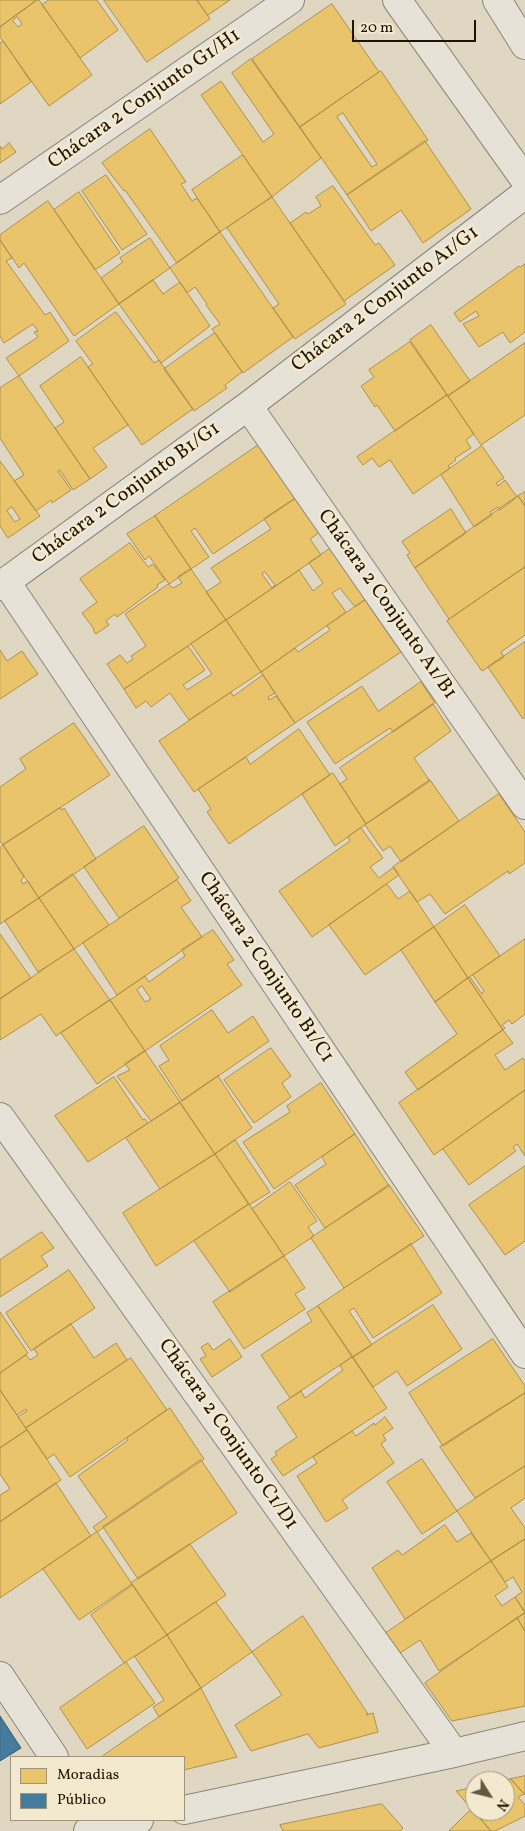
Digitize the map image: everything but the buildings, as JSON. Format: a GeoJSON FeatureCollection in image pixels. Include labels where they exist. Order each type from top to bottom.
{"type":"FeatureCollection","features":[{"type":"Feature","properties":{"kind":"street","name":"Chácara 2 Conjunto G1/H1"},"geometry":{"type":"LineString","coordinates":[[0,200],[290,0]]}},
{"type":"Feature","properties":{"kind":"street"},"geometry":{"type":"LineString","coordinates":[[397,0],[525,180]]}},
{"type":"Feature","properties":{"kind":"street"},"geometry":{"type":"LineString","coordinates":[[497,0],[525,45]]}},
{"type":"Feature","properties":{"kind":"street","name":"Chácara 2 Conjunto A1/G1"},"geometry":{"type":"LineString","coordinates":[[248,406],[525,194]]}},
{"type":"Feature","properties":{"kind":"street","name":"Chácara 2 Conjunto B1/G1"},"geometry":{"type":"LineString","coordinates":[[3,584],[248,406]]}},
{"type":"Feature","properties":{"kind":"street","name":"Chácara 2 Conjunto A1/B1"},"geometry":{"type":"LineString","coordinates":[[248,406],[525,805]]}},
{"type":"Feature","properties":{"kind":"street","name":"Chácara 2 Conjunto B1/C1"},"geometry":{"type":"LineString","coordinates":[[3,584],[525,1354]]}},
{"type":"Feature","properties":{"kind":"street","name":"Chácara 2 Conjunto C1/D1"},"geometry":{"type":"LineString","coordinates":[[0,1116],[454,1753]]}},
{"type":"Feature","properties":{"kind":"street"},"geometry":{"type":"LineString","coordinates":[[0,1676],[53,1756]]}},
{"type":"Feature","properties":{"kind":"street"},"geometry":{"type":"LineString","coordinates":[[185,1810],[454,1753],[525,1736]]}},
{"type":"Feature","properties":{"kind":"street"},"geometry":{"type":"LineString","coordinates":[[98,1827],[133,1821]]}}]}
